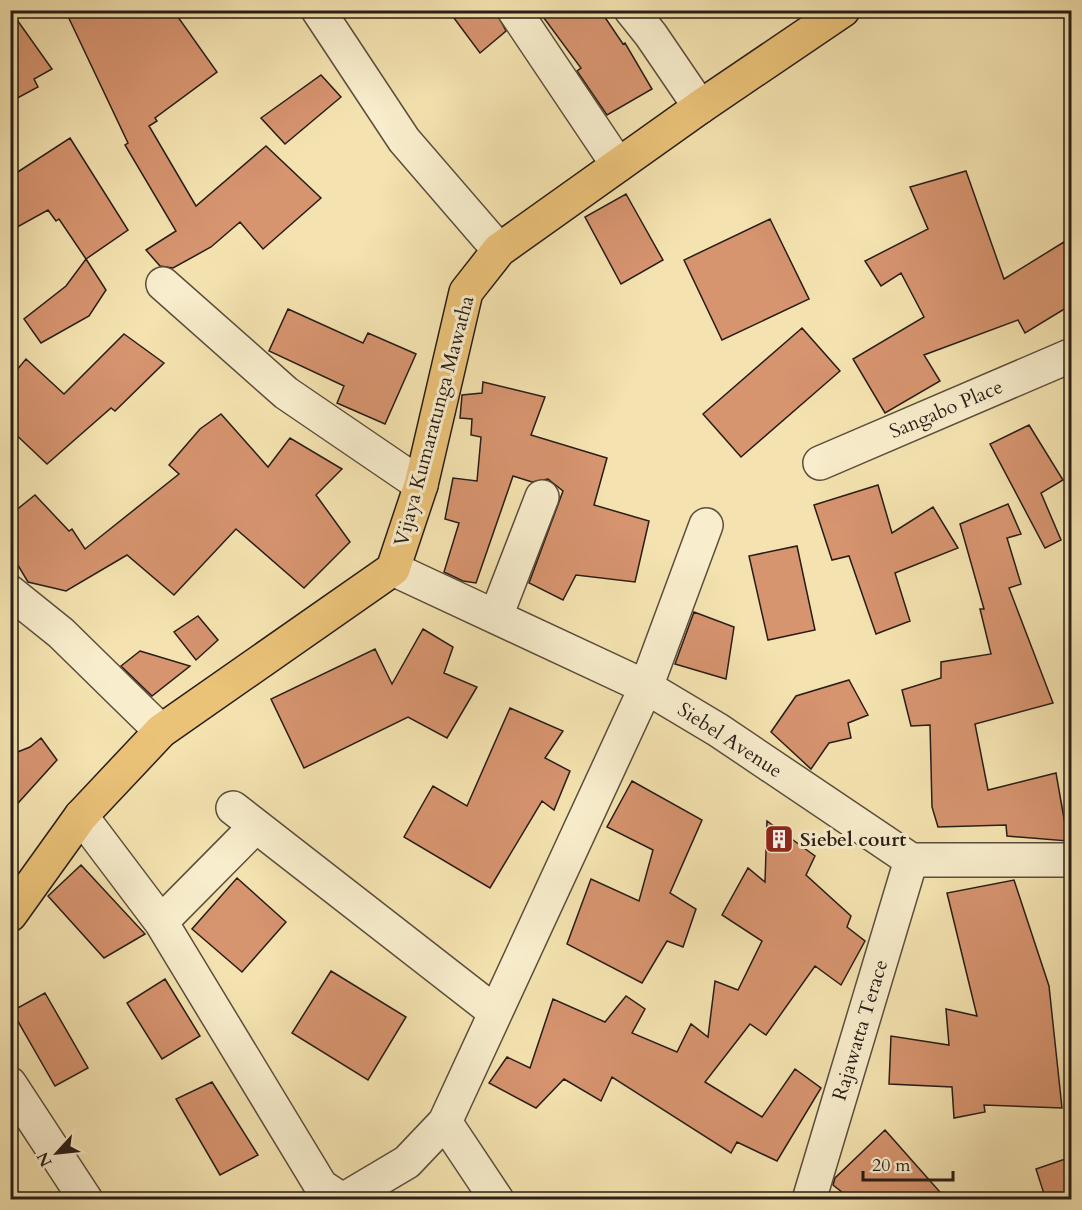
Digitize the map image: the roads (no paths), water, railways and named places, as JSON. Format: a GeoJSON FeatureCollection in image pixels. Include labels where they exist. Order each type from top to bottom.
{"type":"FeatureCollection","features":[{"type":"Feature","properties":{"kind":"main road","name":"Vijaya Kumaratunga Mawatha"},"geometry":{"type":"LineString","coordinates":[[10,915],[81,816],[161,730],[393,569],[421,485],[466,292],[499,250],[700,107],[843,10]]}},
{"type":"Feature","properties":{"kind":"street"},"geometry":{"type":"LineString","coordinates":[[318,10],[404,140],[499,250]]}},
{"type":"Feature","properties":{"kind":"street"},"geometry":{"type":"LineString","coordinates":[[514,10],[618,165]]}},
{"type":"Feature","properties":{"kind":"street"},"geometry":{"type":"LineString","coordinates":[[631,10],[700,107]]}},
{"type":"Feature","properties":{"kind":"street"},"geometry":{"type":"LineString","coordinates":[[164,284],[286,393],[421,485]]}},
{"type":"Feature","properties":{"kind":"street","name":"Sangabo Place"},"geometry":{"type":"LineString","coordinates":[[820,464],[1071,355]]}},
{"type":"Feature","properties":{"kind":"street"},"geometry":{"type":"LineString","coordinates":[[496,616],[542,497]]}},
{"type":"Feature","properties":{"kind":"street"},"geometry":{"type":"LineString","coordinates":[[81,816],[161,922],[321,1186],[342,1200],[407,1162],[445,1122],[646,687],[706,525]]}},
{"type":"Feature","properties":{"kind":"street","name":"Siebel Avenue"},"geometry":{"type":"LineString","coordinates":[[393,569],[646,687],[718,730],[911,860]]}},
{"type":"Feature","properties":{"kind":"street"},"geometry":{"type":"LineString","coordinates":[[10,592],[61,633],[161,730]]}},
{"type":"Feature","properties":{"kind":"street"},"geometry":{"type":"LineString","coordinates":[[161,922],[244,817],[495,1011]]}},
{"type":"Feature","properties":{"kind":"street"},"geometry":{"type":"LineString","coordinates":[[911,860],[1071,860]]}},
{"type":"Feature","properties":{"kind":"street","name":"Rajawatta Terace"},"geometry":{"type":"LineString","coordinates":[[809,1200],[911,860]]}},
{"type":"Feature","properties":{"kind":"street"},"geometry":{"type":"LineString","coordinates":[[10,1084],[86,1200]]}},
{"type":"Feature","properties":{"kind":"street"},"geometry":{"type":"LineString","coordinates":[[445,1122],[497,1200]]}},
{"type":"Feature","properties":{"kind":"place","name":"Siebel court"},"geometry":{"type":"Point","coordinates":[779,839]}}]}
